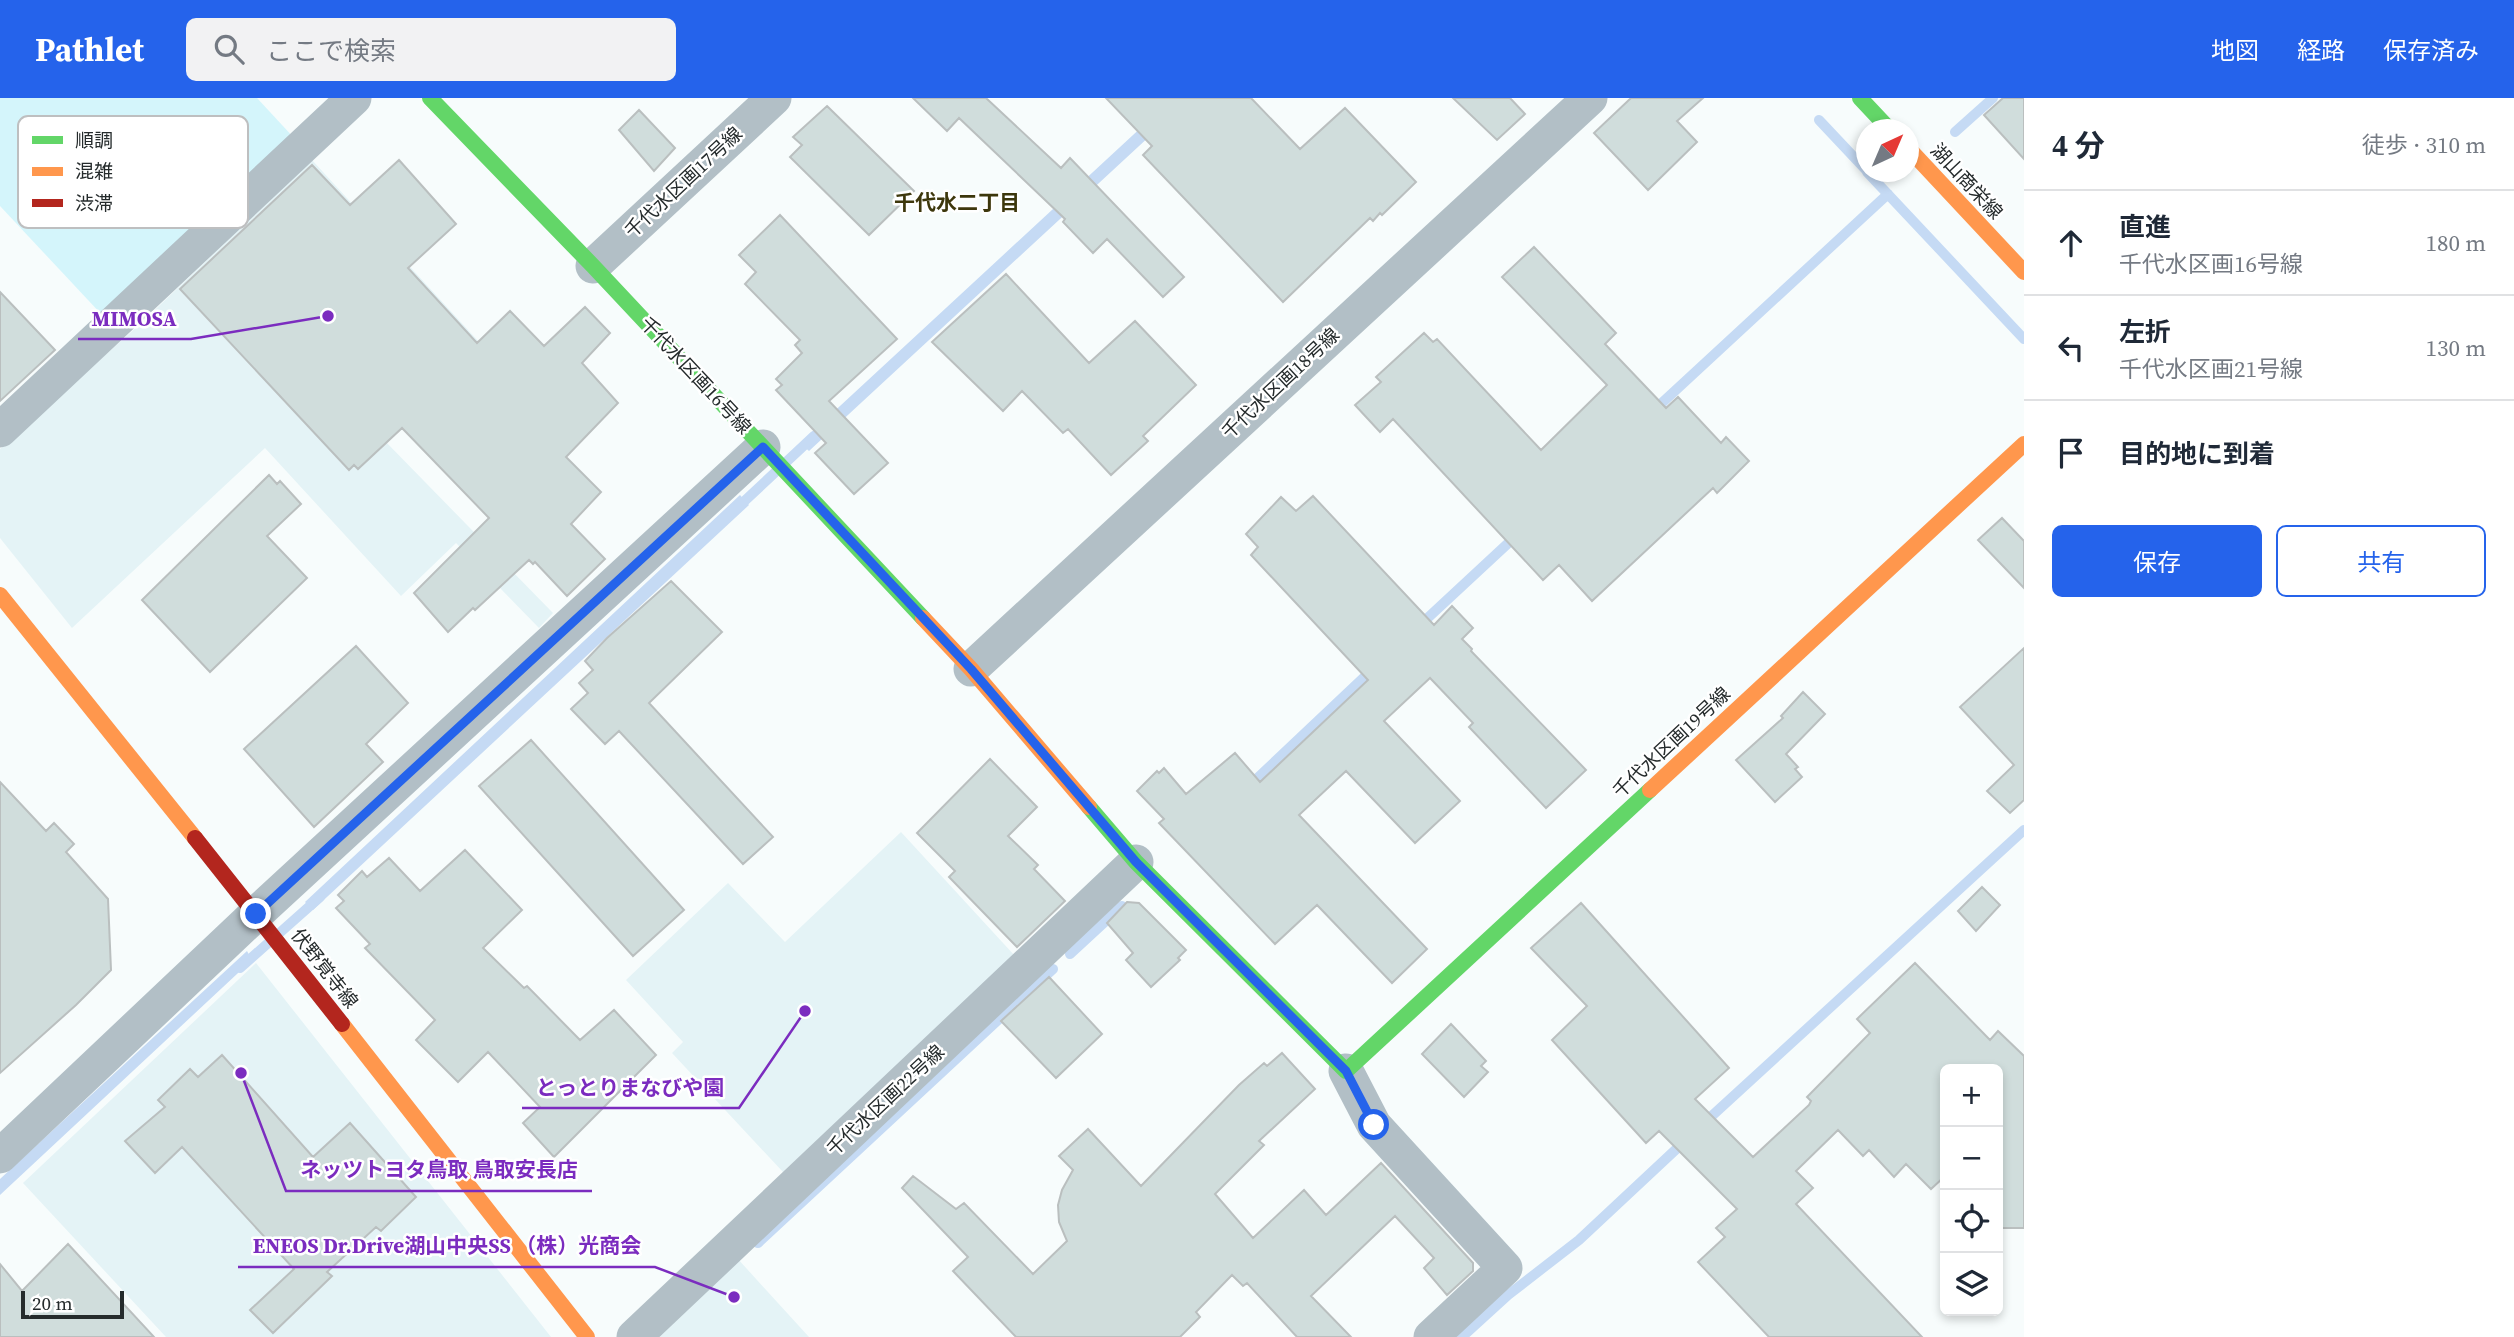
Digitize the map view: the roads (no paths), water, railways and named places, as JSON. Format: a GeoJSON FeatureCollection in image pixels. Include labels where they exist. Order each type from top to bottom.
{"type":"FeatureCollection","features":[{"type":"Feature","properties":{"kind":"street"},"geometry":{"type":"LineString","coordinates":[[248,197],[354,98]]}},
{"type":"Feature","properties":{"kind":"street","name":"千代水区画16号線"},"geometry":{"type":"LineString","coordinates":[[430,98],[593,266],[971,669],[1136,862],[1346,1071],[1374,1125],[1505,1268],[1431,1337]]}},
{"type":"Feature","properties":{"kind":"street","name":"千代水区画17号線"},"geometry":{"type":"LineString","coordinates":[[593,266],[774,98]]}},
{"type":"Feature","properties":{"kind":"street","name":"千代水区画18号線"},"geometry":{"type":"LineString","coordinates":[[971,669],[1590,98]]}},
{"type":"Feature","properties":{"kind":"street"},"geometry":{"type":"LineString","coordinates":[[1860,98],[1880,119]]}},
{"type":"Feature","properties":{"kind":"street","name":"湖山商栄線"},"geometry":{"type":"LineString","coordinates":[[1919,160],[2024,272]]}},
{"type":"Feature","properties":{"kind":"street"},"geometry":{"type":"LineString","coordinates":[[0,430],[215,228]]}},
{"type":"Feature","properties":{"kind":"street","name":"千代水区画19号線"},"geometry":{"type":"LineString","coordinates":[[1346,1071],[2024,444]]}},
{"type":"Feature","properties":{"kind":"street"},"geometry":{"type":"LineString","coordinates":[[0,1156],[256,914],[763,447]]}},
{"type":"Feature","properties":{"kind":"street","name":"伏野覚寺線"},"geometry":{"type":"LineString","coordinates":[[0,595],[256,914],[587,1337]]}},
{"type":"Feature","properties":{"kind":"street","name":"千代水区画22号線"},"geometry":{"type":"LineString","coordinates":[[634,1337],[1136,862]]}},
{"type":"Feature","properties":{"kind":"waterway"},"geometry":{"type":"LineString","coordinates":[[1955,132],[1993,98]]}},
{"type":"Feature","properties":{"kind":"waterway"},"geometry":{"type":"LineString","coordinates":[[1819,120],[1856,159]]}},
{"type":"Feature","properties":{"kind":"waterway"},"geometry":{"type":"LineString","coordinates":[[1876,182],[2024,339]]}},
{"type":"Feature","properties":{"kind":"waterway"},"geometry":{"type":"LineString","coordinates":[[1651,413],[1888,194]]}},
{"type":"Feature","properties":{"kind":"waterway"},"geometry":{"type":"LineString","coordinates":[[736,509],[814,436]]}},
{"type":"Feature","properties":{"kind":"waterway"},"geometry":{"type":"LineString","coordinates":[[1419,626],[1517,535]]}},
{"type":"Feature","properties":{"kind":"waterway"},"geometry":{"type":"LineString","coordinates":[[1248,787],[1374,668]]}},
{"type":"Feature","properties":{"kind":"waterway"},"geometry":{"type":"LineString","coordinates":[[1703,1124],[2024,830]]}},
{"type":"Feature","properties":{"kind":"waterway"},"geometry":{"type":"LineString","coordinates":[[240,968],[320,897]]}},
{"type":"Feature","properties":{"kind":"waterway"},"geometry":{"type":"LineString","coordinates":[[1070,954],[1122,906]]}},
{"type":"Feature","properties":{"kind":"waterway"},"geometry":{"type":"LineString","coordinates":[[758,1243],[1053,969]]}},
{"type":"Feature","properties":{"kind":"waterway"},"geometry":{"type":"LineString","coordinates":[[1462,1337],[1508,1295],[1579,1240],[1686,1140]]}},
{"type":"Feature","properties":{"kind":"place","name":"MIMOSA"},"geometry":{"type":"Point","coordinates":[328,316]}},
{"type":"Feature","properties":{"kind":"place","name":"とっとりまなびや園"},"geometry":{"type":"Point","coordinates":[805,1011]}},
{"type":"Feature","properties":{"kind":"place","name":"ネッツトヨタ鳥取 鳥取安長店"},"geometry":{"type":"Point","coordinates":[241,1073]}},
{"type":"Feature","properties":{"kind":"place","name":"ENEOS Dr.Drive湖山中央SS （株）光商会"},"geometry":{"type":"Point","coordinates":[734,1297]}},
{"type":"Feature","properties":{"kind":"district","name":"千代水二丁目"},"geometry":{"type":"Point","coordinates":[957,203]}}]}
